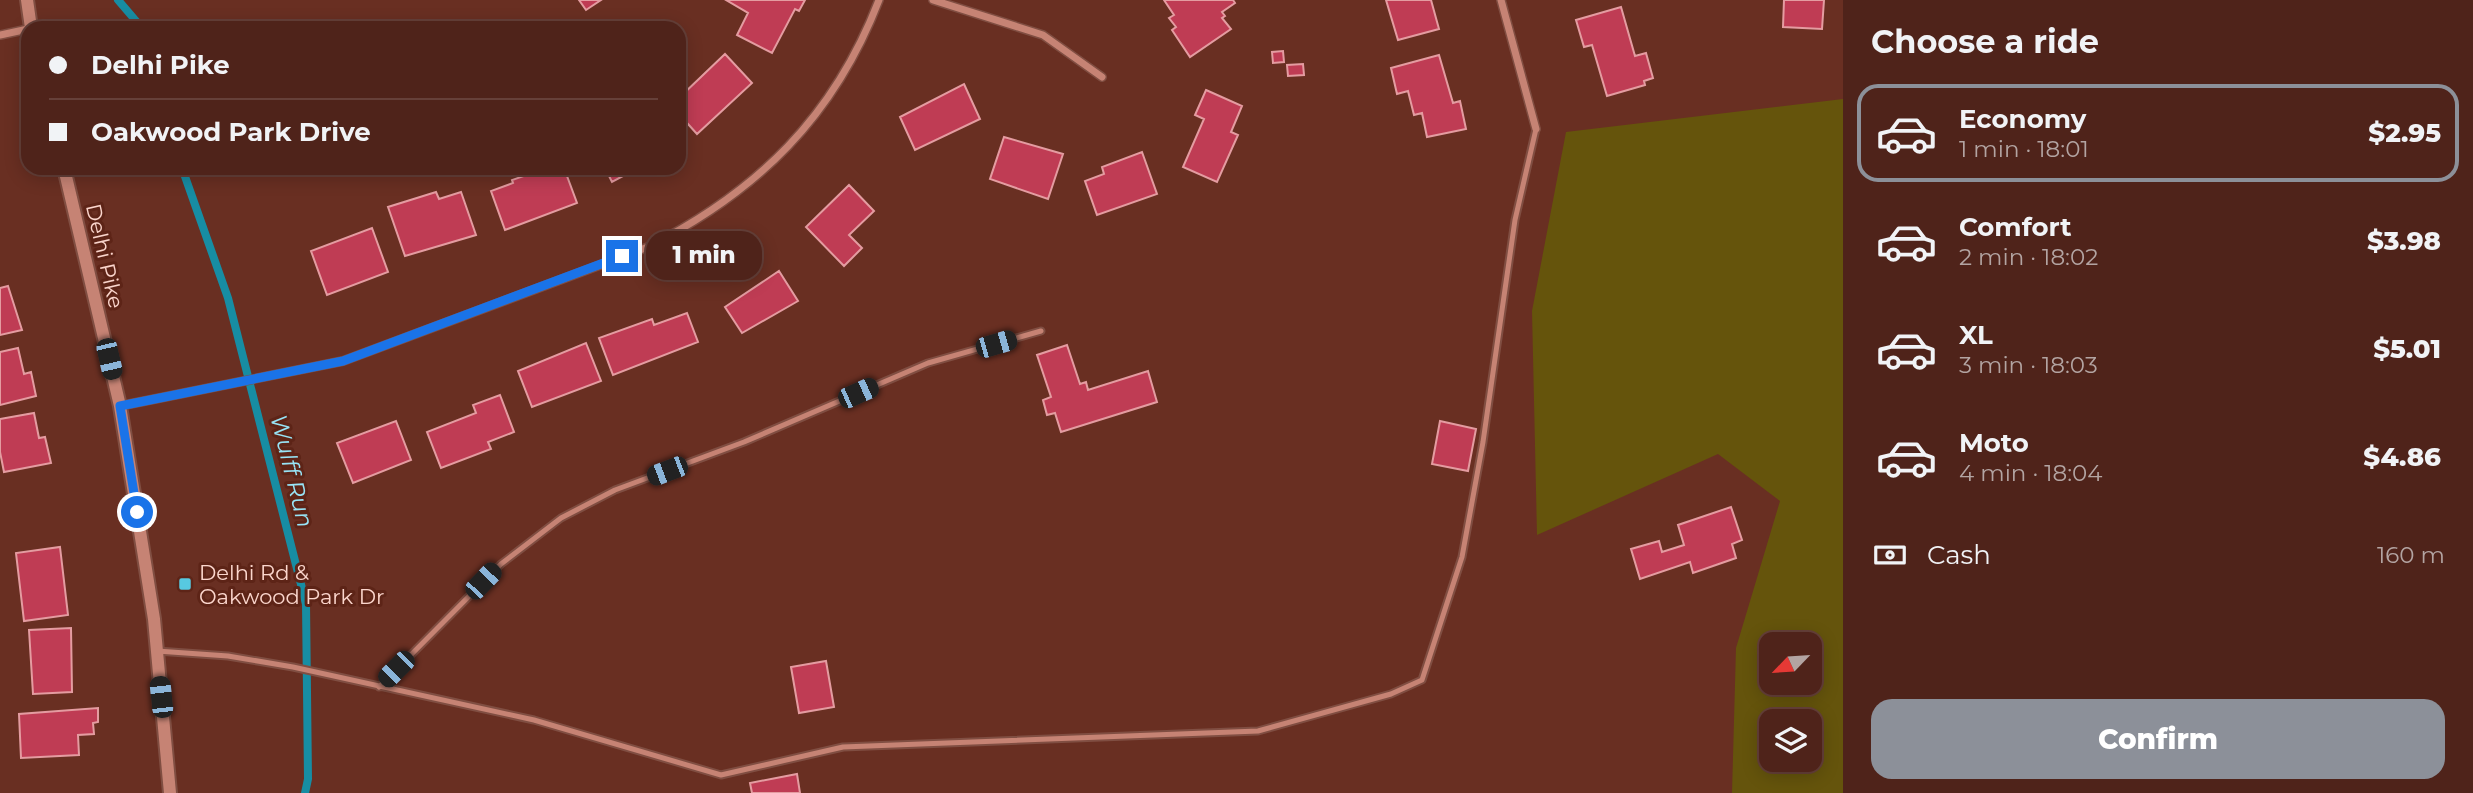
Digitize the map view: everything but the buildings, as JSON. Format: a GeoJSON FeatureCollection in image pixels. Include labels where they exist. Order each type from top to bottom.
{"type":"FeatureCollection","features":[{"type":"Feature","properties":{"kind":"street"},"geometry":{"type":"LineString","coordinates":[[27,0],[29,21]]}},
{"type":"Feature","properties":{"kind":"street"},"geometry":{"type":"LineString","coordinates":[[120,406],[343,361],[610,261],[690,225],[730,200],[769,167],[805,130],[842,78],[867,32],[879,0]]}},
{"type":"Feature","properties":{"kind":"street"},"geometry":{"type":"LineString","coordinates":[[933,0],[1043,35],[1102,76]]}},
{"type":"Feature","properties":{"kind":"street"},"geometry":{"type":"LineString","coordinates":[[1501,0],[1536,129]]}},
{"type":"Feature","properties":{"kind":"street"},"geometry":{"type":"LineString","coordinates":[[0,35],[21,31]]}},
{"type":"Feature","properties":{"kind":"street","name":"Delhi Pike"},"geometry":{"type":"LineString","coordinates":[[66,175],[120,406],[157,651],[170,793]]}},
{"type":"Feature","properties":{"kind":"lane"},"geometry":{"type":"LineString","coordinates":[[157,651],[228,656],[293,667],[534,720],[721,775],[842,747],[1258,732],[1391,694],[1422,680],[1462,557],[1483,442],[1515,220],[1536,129]]}},
{"type":"Feature","properties":{"kind":"lane"},"geometry":{"type":"LineString","coordinates":[[379,687],[501,564],[561,518],[615,490],[744,442],[928,363],[1041,331]]}},
{"type":"Feature","properties":{"kind":"shaded area"},"geometry":{"type":"Polygon","coordinates":[[[1843,99],[1843,793],[1732,793],[1736,648],[1780,501],[1718,454],[1537,535],[1532,311],[1566,132],[1843,99]]]}},
{"type":"Feature","properties":{"kind":"waterway","name":"Wulff Run"},"geometry":{"type":"LineString","coordinates":[[118,0],[136,21]]}},
{"type":"Feature","properties":{"kind":"waterway","name":"Wulff Run"},"geometry":{"type":"LineString","coordinates":[[184,175],[228,298],[306,604],[308,779],[305,793]]}},
{"type":"Feature","properties":{"kind":"place","name":"Delhi Rd & Oakwood Park Dr"},"geometry":{"type":"Point","coordinates":[185,584]}},
{"type":"Feature","properties":{"kind":"route"},"geometry":{"type":"LineString","coordinates":[[137,512],[120,406],[343,361],[622,256]]}}]}
